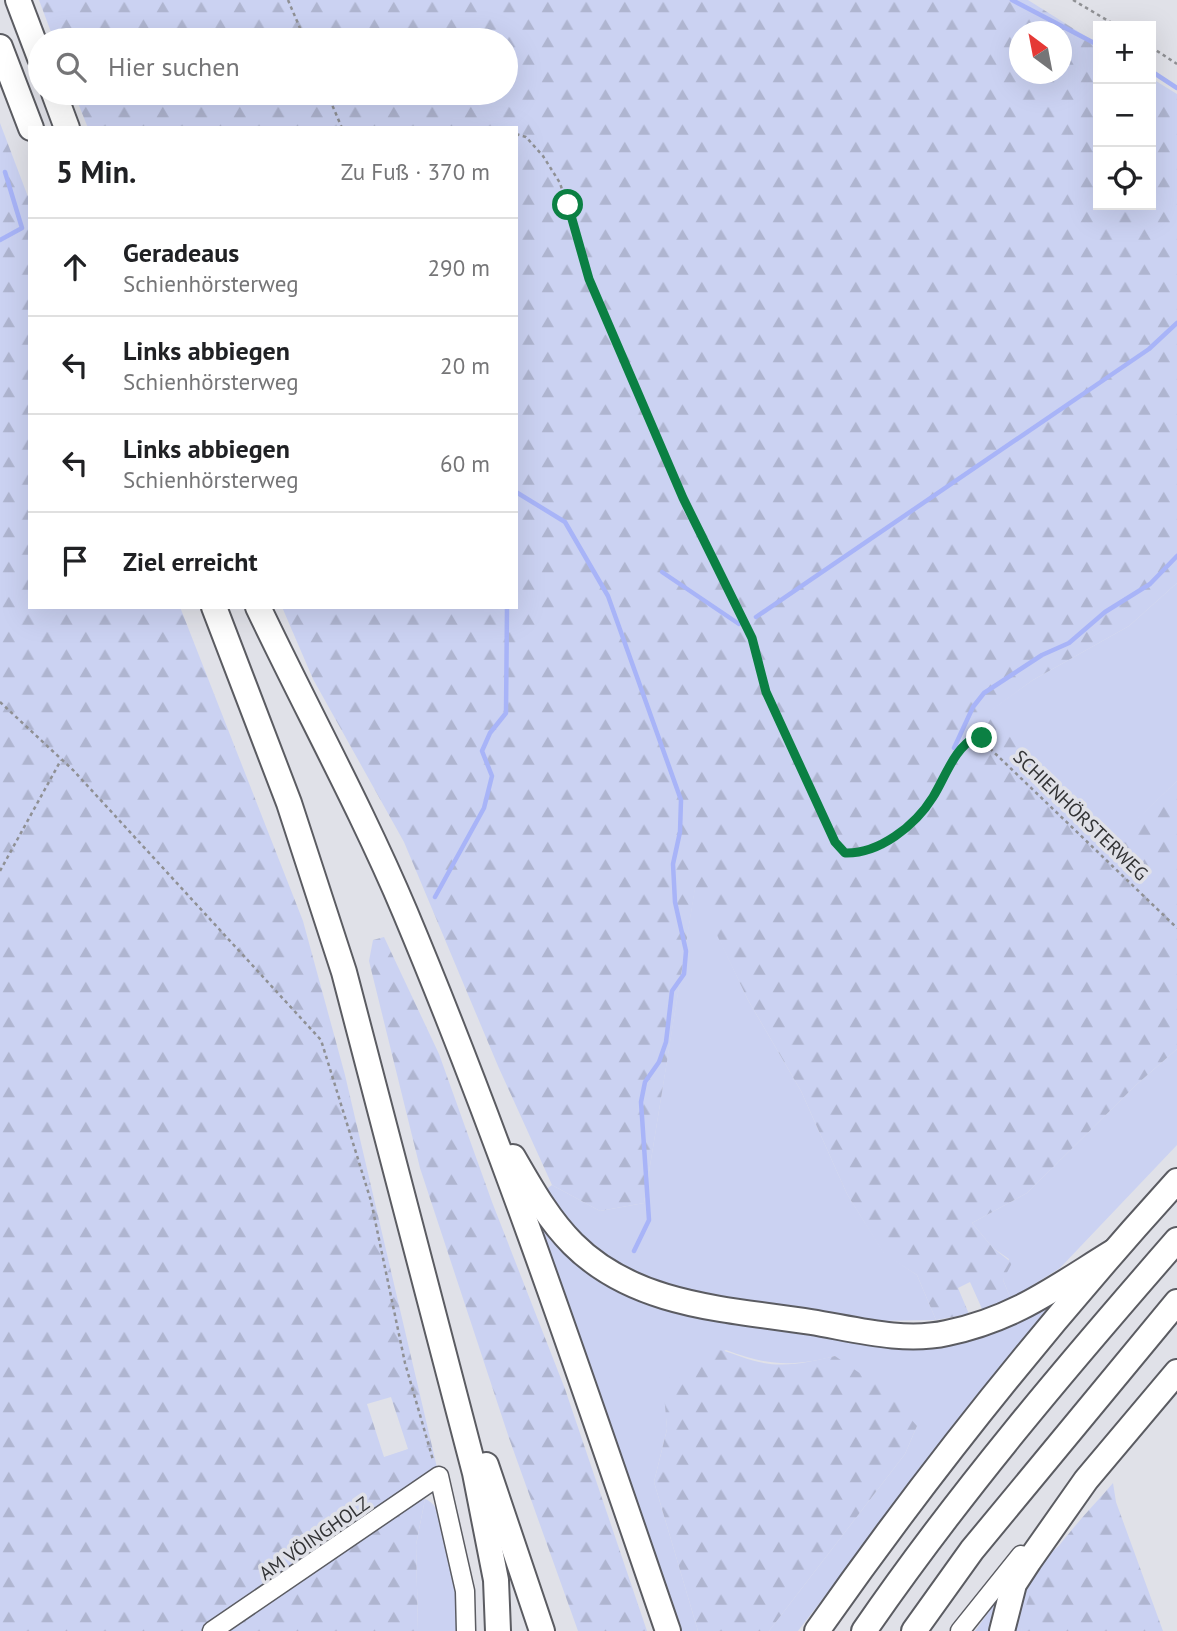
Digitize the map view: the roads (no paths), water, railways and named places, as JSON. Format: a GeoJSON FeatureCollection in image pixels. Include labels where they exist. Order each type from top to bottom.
{"type":"FeatureCollection","features":[{"type":"Feature","properties":{"kind":"highway"},"geometry":{"type":"LineString","coordinates":[[18,0],[29,28]]}},
{"type":"Feature","properties":{"kind":"highway"},"geometry":{"type":"LineString","coordinates":[[0,47],[30,126]]}},
{"type":"Feature","properties":{"kind":"highway"},"geometry":{"type":"LineString","coordinates":[[58,105],[66,126]]}},
{"type":"Feature","properties":{"kind":"highway"},"geometry":{"type":"LineString","coordinates":[[215,609],[289,803],[344,972],[475,1473],[496,1580],[498,1631]]}},
{"type":"Feature","properties":{"kind":"highway"},"geometry":{"type":"LineString","coordinates":[[259,609],[404,910],[480,1102],[567,1339],[668,1631]]}},
{"type":"Feature","properties":{"kind":"highway"},"geometry":{"type":"LineString","coordinates":[[480,1102],[537,1198],[574,1245],[614,1275],[675,1301],[885,1334],[944,1334],[1026,1308],[1113,1252]]}},
{"type":"Feature","properties":{"kind":"highway"},"geometry":{"type":"LineString","coordinates":[[817,1631],[938,1466],[1113,1252],[1177,1181]]}},
{"type":"Feature","properties":{"kind":"highway"},"geometry":{"type":"LineString","coordinates":[[864,1631],[911,1563],[1017,1428],[1177,1240]]}},
{"type":"Feature","properties":{"kind":"highway"},"geometry":{"type":"LineString","coordinates":[[914,1631],[1025,1485],[1177,1302]]}},
{"type":"Feature","properties":{"kind":"highway"},"geometry":{"type":"LineString","coordinates":[[436,1326],[542,1631]]}},
{"type":"Feature","properties":{"kind":"highway"},"geometry":{"type":"LineString","coordinates":[[1002,1631],[1014,1584],[1086,1480],[1177,1372]]}},
{"type":"Feature","properties":{"kind":"street","name":"AM VÖINGHOLZ"},"geometry":{"type":"LineString","coordinates":[[212,1631],[439,1476],[465,1591],[466,1631]]}},
{"type":"Feature","properties":{"kind":"street"},"geometry":{"type":"LineString","coordinates":[[960,1631],[1086,1480]]}},
{"type":"Feature","properties":{"kind":"waterway"},"geometry":{"type":"LineString","coordinates":[[1012,0],[1093,42]]}},
{"type":"Feature","properties":{"kind":"waterway"},"geometry":{"type":"LineString","coordinates":[[1156,74],[1177,88]]}},
{"type":"Feature","properties":{"kind":"waterway"},"geometry":{"type":"LineString","coordinates":[[0,240],[22,228],[5,172]]}},
{"type":"Feature","properties":{"kind":"waterway"},"geometry":{"type":"LineString","coordinates":[[756,617],[1149,349],[1177,323]]}},
{"type":"Feature","properties":{"kind":"waterway"},"geometry":{"type":"LineString","coordinates":[[518,493],[565,522],[608,596],[681,800],[680,832],[673,864],[675,902],[686,951],[684,974],[672,991],[666,1042],[659,1062],[645,1082],[641,1102],[649,1220],[634,1251]]}},
{"type":"Feature","properties":{"kind":"waterway"},"geometry":{"type":"LineString","coordinates":[[954,748],[973,707],[984,693],[1042,655],[1069,643],[1105,612],[1150,584],[1177,556]]}},
{"type":"Feature","properties":{"kind":"waterway"},"geometry":{"type":"LineString","coordinates":[[662,572],[739,624]]}},
{"type":"Feature","properties":{"kind":"waterway"},"geometry":{"type":"LineString","coordinates":[[435,897],[484,808],[492,776],[482,751],[490,733],[506,713],[507,609]]}}]}
